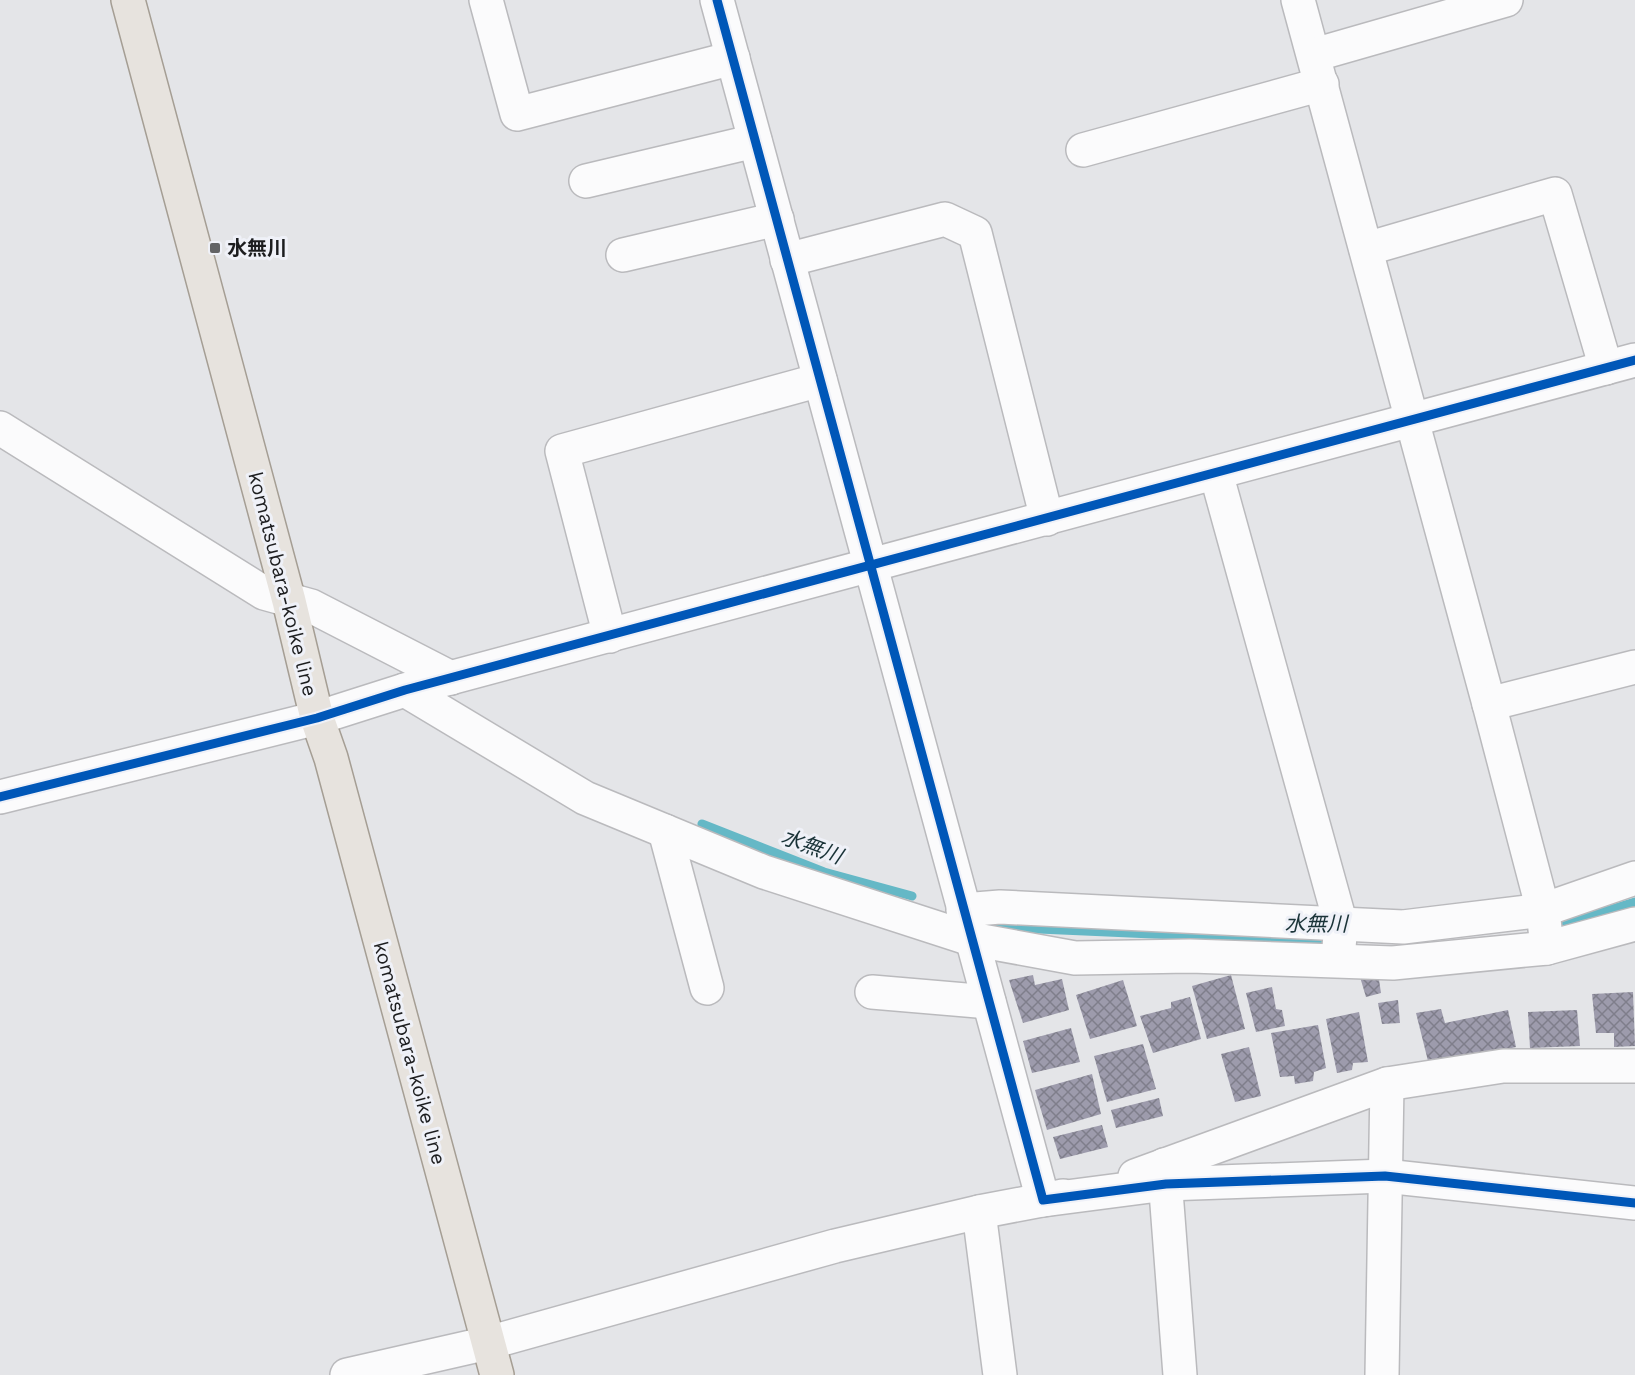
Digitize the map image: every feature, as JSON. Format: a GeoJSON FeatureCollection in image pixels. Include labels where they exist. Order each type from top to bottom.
{"type":"FeatureCollection","features":[{"type":"Feature","properties":{"kind":"main road","name":"komatsubara-koike line"},"geometry":{"type":"LineString","coordinates":[[128,0],[289,601],[316,718],[331,758],[497,1375]]}},
{"type":"Feature","properties":{"kind":"street"},"geometry":{"type":"LineString","coordinates":[[486,0],[517,114],[733,58]]}},
{"type":"Feature","properties":{"kind":"street"},"geometry":{"type":"LineString","coordinates":[[717,0],[1043,1200]]}},
{"type":"Feature","properties":{"kind":"street"},"geometry":{"type":"LineString","coordinates":[[1299,0],[1543,910],[1547,948]]}},
{"type":"Feature","properties":{"kind":"street"},"geometry":{"type":"LineString","coordinates":[[1083,150],[1318,70],[1506,0]]}},
{"type":"Feature","properties":{"kind":"street"},"geometry":{"type":"LineString","coordinates":[[586,181],[755,141]]}},
{"type":"Feature","properties":{"kind":"street"},"geometry":{"type":"LineString","coordinates":[[0,797],[316,718],[405,690],[1620,364],[1555,194],[1366,249]]}},
{"type":"Feature","properties":{"kind":"street"},"geometry":{"type":"LineString","coordinates":[[623,255],[777,219]]}},
{"type":"Feature","properties":{"kind":"street"},"geometry":{"type":"LineString","coordinates":[[787,260],[945,219],[975,233],[1047,519]]}},
{"type":"Feature","properties":{"kind":"street"},"geometry":{"type":"LineString","coordinates":[[610,636],[562,452],[820,380]]}},
{"type":"Feature","properties":{"kind":"street"},"geometry":{"type":"LineString","coordinates":[[0,428],[264,593],[311,606],[451,678]]}},
{"type":"Feature","properties":{"kind":"street"},"geometry":{"type":"LineString","coordinates":[[1216,474],[1341,925],[1338,960]]}},
{"type":"Feature","properties":{"kind":"street"},"geometry":{"type":"LineString","coordinates":[[1489,704],[1635,667]]}},
{"type":"Feature","properties":{"kind":"street"},"geometry":{"type":"LineString","coordinates":[[405,690],[585,798],[764,872],[967,924],[1075,958],[1190,956],[1393,963],[1547,948],[1635,924]]}},
{"type":"Feature","properties":{"kind":"street"},"geometry":{"type":"LineString","coordinates":[[665,831],[707,988]]}},
{"type":"Feature","properties":{"kind":"street"},"geometry":{"type":"LineString","coordinates":[[967,924],[1000,907],[1403,927],[1543,910],[1635,878]]}},
{"type":"Feature","properties":{"kind":"street"},"geometry":{"type":"LineString","coordinates":[[873,992],[989,1002]]}},
{"type":"Feature","properties":{"kind":"street"},"geometry":{"type":"LineString","coordinates":[[347,1375],[488,1343],[835,1246],[979,1212],[1165,1174],[1387,1084],[1503,1066],[1635,1066]]}},
{"type":"Feature","properties":{"kind":"street"},"geometry":{"type":"LineString","coordinates":[[1382,1375],[1387,1084]]}},
{"type":"Feature","properties":{"kind":"street"},"geometry":{"type":"LineString","coordinates":[[1165,1174],[1385,1176],[1635,1203]]}},
{"type":"Feature","properties":{"kind":"street"},"geometry":{"type":"LineString","coordinates":[[1165,1174],[1180,1375]]}},
{"type":"Feature","properties":{"kind":"street"},"geometry":{"type":"LineString","coordinates":[[979,1212],[1000,1375]]}},
{"type":"Feature","properties":{"kind":"building"},"geometry":{"type":"Polygon","coordinates":[[[1378,973],[1381,993],[1366,997],[1360,977],[1378,973]]]}},
{"type":"Feature","properties":{"kind":"building"},"geometry":{"type":"Polygon","coordinates":[[[1033,975],[1035,985],[1062,979],[1069,1010],[1023,1023],[1009,980],[1033,975]]]}},
{"type":"Feature","properties":{"kind":"building"},"geometry":{"type":"Polygon","coordinates":[[[1231,975],[1245,1029],[1207,1039],[1192,986],[1231,975]]]}},
{"type":"Feature","properties":{"kind":"building"},"geometry":{"type":"Polygon","coordinates":[[[1123,980],[1137,1026],[1090,1039],[1076,995],[1123,980]]]}},
{"type":"Feature","properties":{"kind":"building"},"geometry":{"type":"Polygon","coordinates":[[[1272,987],[1276,1009],[1282,1010],[1285,1026],[1256,1032],[1246,993],[1272,987]]]}},
{"type":"Feature","properties":{"kind":"building"},"geometry":{"type":"Polygon","coordinates":[[[1633,992],[1635,1046],[1614,1047],[1614,1033],[1596,1033],[1592,994],[1633,992]]]}},
{"type":"Feature","properties":{"kind":"building"},"geometry":{"type":"Polygon","coordinates":[[[1190,997],[1201,1039],[1153,1053],[1140,1016],[1171,1008],[1171,1002],[1190,997]]]}},
{"type":"Feature","properties":{"kind":"building"},"geometry":{"type":"Polygon","coordinates":[[[1398,1000],[1400,1023],[1382,1024],[1378,1003],[1398,1000]]]}},
{"type":"Feature","properties":{"kind":"building"},"geometry":{"type":"Polygon","coordinates":[[[1441,1009],[1445,1023],[1508,1010],[1516,1047],[1459,1060],[1459,1055],[1428,1061],[1416,1013],[1441,1009]]]}},
{"type":"Feature","properties":{"kind":"building"},"geometry":{"type":"Polygon","coordinates":[[[1577,1010],[1580,1046],[1530,1048],[1528,1012],[1577,1010]]]}},
{"type":"Feature","properties":{"kind":"building"},"geometry":{"type":"Polygon","coordinates":[[[1359,1012],[1368,1062],[1353,1063],[1352,1070],[1337,1073],[1326,1019],[1359,1012]]]}},
{"type":"Feature","properties":{"kind":"building"},"geometry":{"type":"Polygon","coordinates":[[[1318,1025],[1326,1068],[1314,1072],[1313,1081],[1295,1084],[1294,1076],[1280,1077],[1271,1033],[1318,1025]]]}},
{"type":"Feature","properties":{"kind":"building"},"geometry":{"type":"Polygon","coordinates":[[[1071,1028],[1080,1062],[1032,1073],[1023,1041],[1071,1028]]]}},
{"type":"Feature","properties":{"kind":"building"},"geometry":{"type":"Polygon","coordinates":[[[1143,1044],[1156,1089],[1107,1102],[1094,1056],[1143,1044]]]}},
{"type":"Feature","properties":{"kind":"building"},"geometry":{"type":"Polygon","coordinates":[[[1249,1047],[1261,1096],[1235,1102],[1221,1054],[1249,1047]]]}},
{"type":"Feature","properties":{"kind":"building"},"geometry":{"type":"Polygon","coordinates":[[[1092,1074],[1101,1114],[1047,1130],[1035,1090],[1092,1074]]]}},
{"type":"Feature","properties":{"kind":"building"},"geometry":{"type":"Polygon","coordinates":[[[1159,1098],[1163,1116],[1116,1128],[1111,1110],[1159,1098]]]}},
{"type":"Feature","properties":{"kind":"building"},"geometry":{"type":"Polygon","coordinates":[[[1102,1125],[1108,1147],[1060,1159],[1053,1137],[1102,1125]]]}},
{"type":"Feature","properties":{"kind":"waterway","name":"水無川"},"geometry":{"type":"LineString","coordinates":[[702,824],[824,872],[912,896]]}},
{"type":"Feature","properties":{"kind":"waterway","name":"水無川"},"geometry":{"type":"LineString","coordinates":[[1549,923],[1583,918],[1635,902]]}},
{"type":"Feature","properties":{"kind":"waterway","name":"水無川"},"geometry":{"type":"LineString","coordinates":[[993,927],[1333,942]]}},
{"type":"Feature","properties":{"kind":"cycle path"},"geometry":{"type":"LineString","coordinates":[[717,0],[1043,1200],[1166,1184],[1385,1176],[1635,1203]]}},
{"type":"Feature","properties":{"kind":"cycle path"},"geometry":{"type":"LineString","coordinates":[[0,797],[317,718],[405,690],[1635,360]]}},
{"type":"Feature","properties":{"kind":"place","name":"水無川"},"geometry":{"type":"Point","coordinates":[215,248]}}]}
